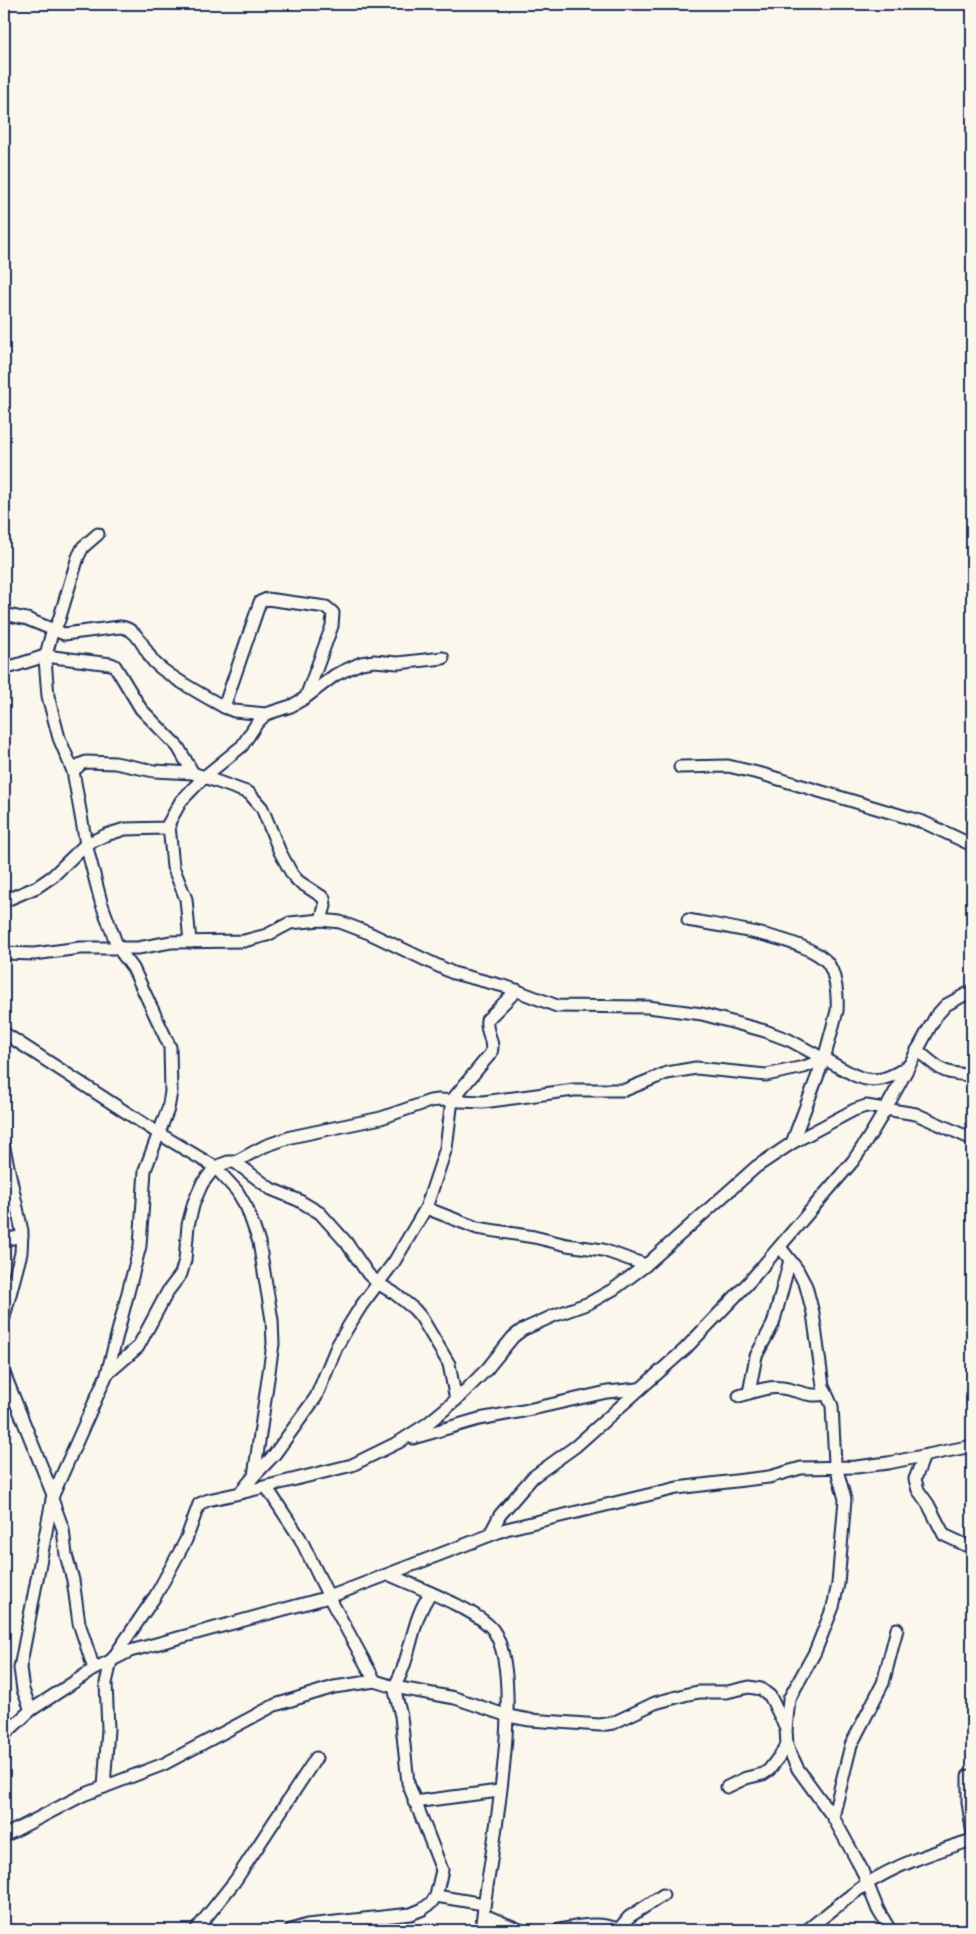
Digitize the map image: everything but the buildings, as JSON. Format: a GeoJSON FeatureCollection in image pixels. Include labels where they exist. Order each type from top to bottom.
{"type":"FeatureCollection","features":[{"type":"Feature","properties":{"kind":"street"},"geometry":{"type":"LineString","coordinates":[[31,1710],[23,1690],[20,1668],[52,1497],[107,1374],[140,1246],[145,1170],[170,1099],[170,1047],[133,968],[118,948],[101,902],[86,844],[73,771],[59,738],[48,696],[44,667],[49,641],[59,620],[80,551],[89,540],[98,534]]}},
{"type":"Feature","properties":{"kind":"street"},"geometry":{"type":"LineString","coordinates":[[224,707],[260,602],[267,599],[326,607],[333,613],[332,626],[305,698]]}},
{"type":"Feature","properties":{"kind":"street"},"geometry":{"type":"LineString","coordinates":[[4,614],[26,619],[54,631],[70,634],[86,630],[128,628],[135,634],[149,656],[160,667],[224,707],[234,711],[266,714],[292,706],[335,675],[361,663],[374,661],[398,663],[443,658]]}},
{"type":"Feature","properties":{"kind":"street"},"geometry":{"type":"LineString","coordinates":[[4,669],[32,658],[45,656],[105,662],[115,666],[141,709],[178,747],[193,773]]}},
{"type":"Feature","properties":{"kind":"street"},"geometry":{"type":"LineString","coordinates":[[4,901],[37,887],[53,876],[86,844],[122,829],[162,829],[169,825],[182,801],[204,777],[242,746],[266,714]]}},
{"type":"Feature","properties":{"kind":"street"},"geometry":{"type":"LineString","coordinates":[[73,771],[81,764],[100,762],[154,771],[193,773],[252,796],[264,812],[280,852],[292,874],[298,881],[324,898],[325,906],[321,920]]}},
{"type":"Feature","properties":{"kind":"street"},"geometry":{"type":"LineString","coordinates":[[680,767],[728,766],[762,774],[923,822],[972,845]]}},
{"type":"Feature","properties":{"kind":"street"},"geometry":{"type":"LineString","coordinates":[[169,825],[173,867],[186,899],[190,942]]}},
{"type":"Feature","properties":{"kind":"street"},"geometry":{"type":"LineString","coordinates":[[4,953],[34,954],[67,949],[138,948],[166,942],[254,939],[267,935],[285,924],[321,920],[346,923],[453,973],[517,990],[557,1006],[648,1007],[702,1014],[765,1030],[790,1040],[854,1075],[864,1078],[886,1079],[908,1066]]}},
{"type":"Feature","properties":{"kind":"street"},"geometry":{"type":"LineString","coordinates":[[688,920],[782,939],[826,961],[833,976],[838,1003],[824,1059],[792,1143]]}},
{"type":"Feature","properties":{"kind":"street"},"geometry":{"type":"LineString","coordinates":[[240,1494],[274,1455],[316,1397],[337,1346],[348,1327],[361,1306],[379,1284],[426,1208],[446,1148],[452,1100],[491,1053],[492,1043],[487,1020],[517,990]]}},
{"type":"Feature","properties":{"kind":"street"},"geometry":{"type":"LineString","coordinates":[[490,1534],[500,1515],[533,1477],[576,1446],[638,1389],[686,1349],[750,1281],[853,1161],[886,1109],[936,1016],[946,1005],[972,991]]}},
{"type":"Feature","properties":{"kind":"street"},"geometry":{"type":"LineString","coordinates":[[4,1033],[158,1133],[215,1166],[237,1191],[247,1208],[259,1242],[270,1299],[273,1344],[254,1476]]}},
{"type":"Feature","properties":{"kind":"street"},"geometry":{"type":"LineString","coordinates":[[917,1050],[943,1071],[972,1075]]}},
{"type":"Feature","properties":{"kind":"street"},"geometry":{"type":"LineString","coordinates":[[107,1374],[138,1347],[168,1291],[181,1274],[185,1260],[188,1225],[194,1202],[202,1184],[215,1166],[235,1162],[265,1146],[291,1136],[381,1118],[430,1101],[483,1102],[574,1090],[625,1090],[667,1073],[696,1068],[766,1075],[804,1067],[824,1059]]}},
{"type":"Feature","properties":{"kind":"street"},"geometry":{"type":"LineString","coordinates":[[104,1787],[108,1729],[106,1683],[111,1661],[156,1595],[186,1540],[199,1504],[208,1500],[267,1488],[352,1465],[399,1442],[432,1420],[456,1400],[487,1369],[513,1337],[522,1330],[553,1316],[589,1304],[614,1289],[646,1265],[744,1176],[792,1143],[858,1108],[866,1106],[925,1117],[972,1139]]}},
{"type":"Feature","properties":{"kind":"street"},"geometry":{"type":"LineString","coordinates":[[4,1148],[22,1226],[21,1253],[4,1317]]}},
{"type":"Feature","properties":{"kind":"street"},"geometry":{"type":"LineString","coordinates":[[235,1162],[271,1189],[298,1200],[320,1213],[341,1236],[362,1266],[379,1284],[394,1293],[422,1317],[449,1364],[456,1400]]}},
{"type":"Feature","properties":{"kind":"street"},"geometry":{"type":"LineString","coordinates":[[426,1208],[477,1228],[602,1250],[646,1265]]}},
{"type":"Feature","properties":{"kind":"street"},"geometry":{"type":"LineString","coordinates":[[4,1240],[22,1236]]}},
{"type":"Feature","properties":{"kind":"street"},"geometry":{"type":"LineString","coordinates":[[780,1247],[806,1286],[813,1314],[825,1394],[832,1406],[834,1457],[845,1499],[838,1584],[833,1607],[815,1652],[790,1699],[786,1729],[787,1746],[798,1769],[833,1817],[861,1868],[866,1885],[890,1930]]}},
{"type":"Feature","properties":{"kind":"street"},"geometry":{"type":"LineString","coordinates":[[790,1260],[773,1324],[756,1356],[744,1394],[771,1388],[784,1388],[808,1395],[825,1394]]}},
{"type":"Feature","properties":{"kind":"street"},"geometry":{"type":"LineString","coordinates":[[4,1373],[63,1529],[65,1550],[73,1580],[79,1623],[94,1669]]}},
{"type":"Feature","properties":{"kind":"street"},"geometry":{"type":"LineString","coordinates":[[399,1442],[479,1419],[607,1392],[638,1389]]}},
{"type":"Feature","properties":{"kind":"street"},"geometry":{"type":"LineString","coordinates":[[4,1736],[31,1710],[94,1669],[130,1651],[329,1597],[390,1575],[490,1534],[567,1513],[678,1488],[769,1477],[792,1470],[888,1463],[970,1445]]}},
{"type":"Feature","properties":{"kind":"street"},"geometry":{"type":"LineString","coordinates":[[924,1456],[915,1479],[918,1490],[944,1534],[972,1548]]}},
{"type":"Feature","properties":{"kind":"street"},"geometry":{"type":"LineString","coordinates":[[267,1488],[300,1538],[329,1597],[375,1681]]}},
{"type":"Feature","properties":{"kind":"street"},"geometry":{"type":"LineString","coordinates":[[390,1575],[431,1593],[486,1622],[493,1630],[502,1652],[508,1716],[496,1830],[481,1930]]}},
{"type":"Feature","properties":{"kind":"street"},"geometry":{"type":"LineString","coordinates":[[291,1930],[307,1925],[411,1914],[424,1909],[436,1896],[442,1870],[408,1783],[401,1716],[394,1687],[405,1663],[420,1609],[431,1593]]}},
{"type":"Feature","properties":{"kind":"street"},"geometry":{"type":"LineString","coordinates":[[833,1817],[851,1745],[883,1683],[897,1629]]}},
{"type":"Feature","properties":{"kind":"street"},"geometry":{"type":"LineString","coordinates":[[4,1836],[83,1795],[164,1764],[275,1705],[334,1687],[375,1681],[394,1687],[455,1698],[508,1716],[554,1722],[608,1724],[628,1717],[655,1703],[688,1694],[727,1692],[749,1687],[760,1689],[770,1696],[786,1729]]}},
{"type":"Feature","properties":{"kind":"street"},"geometry":{"type":"LineString","coordinates":[[726,1787],[746,1778],[763,1774],[769,1770],[787,1746]]}},
{"type":"Feature","properties":{"kind":"street"},"geometry":{"type":"LineString","coordinates":[[196,1930],[235,1882],[316,1758]]}},
{"type":"Feature","properties":{"kind":"street"},"geometry":{"type":"LineString","coordinates":[[968,1776],[968,1802],[972,1829]]}},
{"type":"Feature","properties":{"kind":"street"},"geometry":{"type":"LineString","coordinates":[[414,1802],[499,1791]]}},
{"type":"Feature","properties":{"kind":"street"},"geometry":{"type":"LineString","coordinates":[[807,1930],[866,1885],[918,1858],[972,1840]]}},
{"type":"Feature","properties":{"kind":"street"},"geometry":{"type":"LineString","coordinates":[[559,1930],[586,1925],[619,1930],[629,1917],[663,1895]]}},
{"type":"Feature","properties":{"kind":"street"},"geometry":{"type":"LineString","coordinates":[[436,1896],[484,1910],[520,1930]]}}]}
